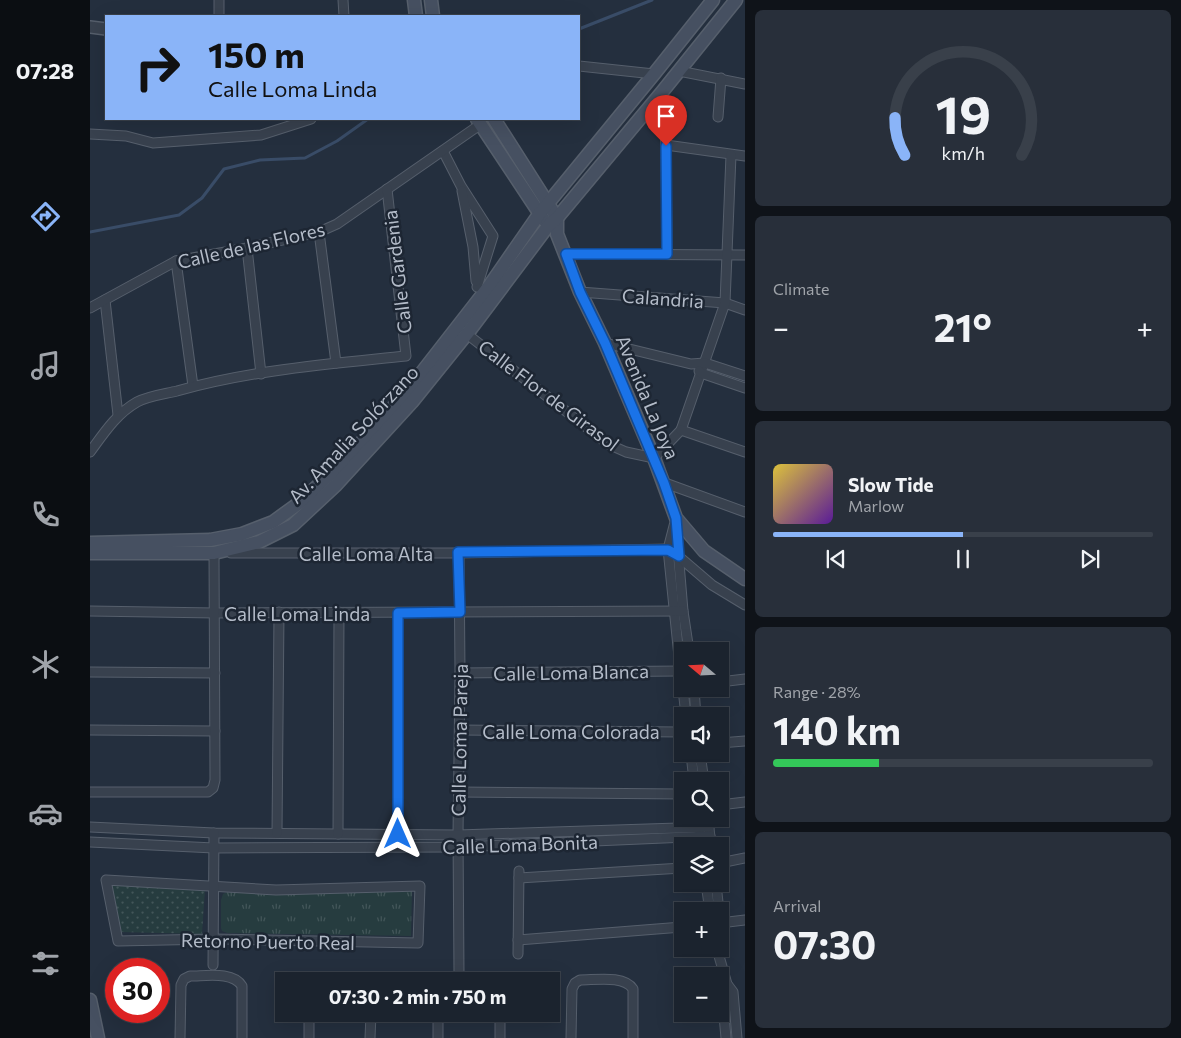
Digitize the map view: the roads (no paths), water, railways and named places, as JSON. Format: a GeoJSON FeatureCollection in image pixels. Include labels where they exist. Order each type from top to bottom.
{"type":"FeatureCollection","features":[{"type":"Feature","properties":{"kind":"main road"},"geometry":{"type":"LineString","coordinates":[[414,0],[416,15]]}},
{"type":"Feature","properties":{"kind":"main road"},"geometry":{"type":"LineString","coordinates":[[431,0],[433,15]]}},
{"type":"Feature","properties":{"kind":"main road","name":"Av. Amalia Solórzano"},"geometry":{"type":"LineString","coordinates":[[90,543],[210,540],[242,534],[273,522],[302,501],[349,456],[405,394],[490,285],[548,202],[713,0]]}},
{"type":"Feature","properties":{"kind":"main road","name":"Av. Amalia Solórzano"},"geometry":{"type":"LineString","coordinates":[[90,554],[214,553],[260,542],[292,525],[336,485],[412,402],[736,0]]}},
{"type":"Feature","properties":{"kind":"main road","name":"Avenida La Joya"},"geometry":{"type":"LineString","coordinates":[[495,120],[548,202],[554,226],[580,292],[605,343],[654,458],[676,518],[704,551],[745,579]]}},
{"type":"Feature","properties":{"kind":"main road","name":"Avenida La Joya"},"geometry":{"type":"LineString","coordinates":[[479,121],[540,213],[554,226]]}},
{"type":"Feature","properties":{"kind":"main road"},"geometry":{"type":"LineString","coordinates":[[90,1000],[98,1038]]}},
{"type":"Feature","properties":{"kind":"street"},"geometry":{"type":"LineString","coordinates":[[219,0],[219,15]]}},
{"type":"Feature","properties":{"kind":"street"},"geometry":{"type":"LineString","coordinates":[[343,0],[344,15]]}},
{"type":"Feature","properties":{"kind":"street"},"geometry":{"type":"LineString","coordinates":[[90,28],[105,29]]}},
{"type":"Feature","properties":{"kind":"street"},"geometry":{"type":"LineString","coordinates":[[580,66],[654,74]]}},
{"type":"Feature","properties":{"kind":"street"},"geometry":{"type":"LineString","coordinates":[[679,71],[745,84]]}},
{"type":"Feature","properties":{"kind":"street"},"geometry":{"type":"LineString","coordinates":[[718,117],[721,78]]}},
{"type":"Feature","properties":{"kind":"street"},"geometry":{"type":"LineString","coordinates":[[662,92],[666,146],[667,254]]}},
{"type":"Feature","properties":{"kind":"street"},"geometry":{"type":"LineString","coordinates":[[90,134],[126,136],[153,143],[261,135],[308,120]]}},
{"type":"Feature","properties":{"kind":"street","name":"Calle de las Flores"},"geometry":{"type":"LineString","coordinates":[[90,308],[176,261],[319,232],[337,224],[443,151],[479,121]]}},
{"type":"Feature","properties":{"kind":"street"},"geometry":{"type":"LineString","coordinates":[[666,146],[745,156]]}},
{"type":"Feature","properties":{"kind":"street"},"geometry":{"type":"LineString","coordinates":[[443,151],[461,186],[493,236],[477,287],[473,247],[461,186]]}},
{"type":"Feature","properties":{"kind":"street"},"geometry":{"type":"LineString","coordinates":[[654,458],[681,430],[726,303],[731,155]]}},
{"type":"Feature","properties":{"kind":"street","name":"Calle Gardenia"},"geometry":{"type":"LineString","coordinates":[[336,363],[406,356],[387,189]]}},
{"type":"Feature","properties":{"kind":"street"},"geometry":{"type":"LineString","coordinates":[[90,452],[118,416],[138,401],[193,386],[336,363],[319,232]]}},
{"type":"Feature","properties":{"kind":"street"},"geometry":{"type":"LineString","coordinates":[[247,248],[261,374]]}},
{"type":"Feature","properties":{"kind":"street"},"geometry":{"type":"LineString","coordinates":[[566,254],[745,255]]}},
{"type":"Feature","properties":{"kind":"street"},"geometry":{"type":"LineString","coordinates":[[176,261],[193,386]]}},
{"type":"Feature","properties":{"kind":"street","name":"Calandria"},"geometry":{"type":"LineString","coordinates":[[580,292],[726,303],[745,310]]}},
{"type":"Feature","properties":{"kind":"street"},"geometry":{"type":"LineString","coordinates":[[105,300],[118,416]]}},
{"type":"Feature","properties":{"kind":"street","name":"Calle Flor de Girasol"},"geometry":{"type":"LineString","coordinates":[[472,338],[608,444],[626,452],[654,458]]}},
{"type":"Feature","properties":{"kind":"street"},"geometry":{"type":"LineString","coordinates":[[605,343],[691,364],[705,363],[745,376]]}},
{"type":"Feature","properties":{"kind":"street"},"geometry":{"type":"LineString","coordinates":[[691,364],[702,374],[745,388]]}},
{"type":"Feature","properties":{"kind":"street"},"geometry":{"type":"LineString","coordinates":[[681,430],[745,452]]}},
{"type":"Feature","properties":{"kind":"street"},"geometry":{"type":"LineString","coordinates":[[664,483],[745,512]]}},
{"type":"Feature","properties":{"kind":"street"},"geometry":{"type":"LineString","coordinates":[[676,518],[668,550],[678,642]]}},
{"type":"Feature","properties":{"kind":"street"},"geometry":{"type":"LineString","coordinates":[[676,518],[688,642]]}},
{"type":"Feature","properties":{"kind":"street"},"geometry":{"type":"LineString","coordinates":[[668,550],[679,556],[712,585],[745,606]]}},
{"type":"Feature","properties":{"kind":"street","name":"Calle Loma Alta"},"geometry":{"type":"LineString","coordinates":[[214,553],[668,550]]}},
{"type":"Feature","properties":{"kind":"street","name":"Calle Loma Pareja"},"geometry":{"type":"LineString","coordinates":[[458,552],[460,612],[459,972]]}},
{"type":"Feature","properties":{"kind":"street"},"geometry":{"type":"LineString","coordinates":[[90,792],[208,792],[213,788],[215,780],[214,553]]}},
{"type":"Feature","properties":{"kind":"street","name":"Calle Loma Linda"},"geometry":{"type":"LineString","coordinates":[[90,611],[398,613],[684,611]]}},
{"type":"Feature","properties":{"kind":"street"},"geometry":{"type":"LineString","coordinates":[[277,833],[279,612]]}},
{"type":"Feature","properties":{"kind":"street"},"geometry":{"type":"LineString","coordinates":[[338,834],[339,612]]}},
{"type":"Feature","properties":{"kind":"street"},"geometry":{"type":"LineString","coordinates":[[398,613],[398,834]]}},
{"type":"Feature","properties":{"kind":"street","name":"Calle Loma Blanca"},"geometry":{"type":"LineString","coordinates":[[460,673],[674,671]]}},
{"type":"Feature","properties":{"kind":"street"},"geometry":{"type":"LineString","coordinates":[[90,672],[215,673]]}},
{"type":"Feature","properties":{"kind":"street"},"geometry":{"type":"LineString","coordinates":[[729,681],[745,679]]}},
{"type":"Feature","properties":{"kind":"street"},"geometry":{"type":"LineString","coordinates":[[90,730],[215,731]]}},
{"type":"Feature","properties":{"kind":"street","name":"Calle Loma Colorada"},"geometry":{"type":"LineString","coordinates":[[460,730],[674,732]]}},
{"type":"Feature","properties":{"kind":"street"},"geometry":{"type":"LineString","coordinates":[[729,742],[745,740]]}},
{"type":"Feature","properties":{"kind":"street"},"geometry":{"type":"LineString","coordinates":[[459,792],[674,794]]}},
{"type":"Feature","properties":{"kind":"street"},"geometry":{"type":"LineString","coordinates":[[729,804],[745,802]]}},
{"type":"Feature","properties":{"kind":"street","name":"Calle Loma Bonita"},"geometry":{"type":"LineString","coordinates":[[90,827],[214,833],[458,835],[704,827]]}},
{"type":"Feature","properties":{"kind":"street","name":"Calle Loma Bonita"},"geometry":{"type":"LineString","coordinates":[[90,842],[214,848],[459,847],[704,827]]}},
{"type":"Feature","properties":{"kind":"street"},"geometry":{"type":"LineString","coordinates":[[213,965],[214,833]]}},
{"type":"Feature","properties":{"kind":"street"},"geometry":{"type":"LineString","coordinates":[[729,861],[745,858]]}},
{"type":"Feature","properties":{"kind":"street"},"geometry":{"type":"LineString","coordinates":[[518,954],[519,874],[674,868]]}},
{"type":"Feature","properties":{"kind":"street","name":"Retorno Puerto Real"},"geometry":{"type":"LineString","coordinates":[[106,880],[214,885],[276,890],[420,886],[418,943],[213,939],[118,941],[106,880]]}},
{"type":"Feature","properties":{"kind":"street"},"geometry":{"type":"LineString","coordinates":[[729,923],[745,920]]}},
{"type":"Feature","properties":{"kind":"street"},"geometry":{"type":"LineString","coordinates":[[518,940],[674,928]]}},
{"type":"Feature","properties":{"kind":"street"},"geometry":{"type":"LineString","coordinates":[[180,1038],[181,985],[184,979],[190,976],[232,977],[239,980],[242,986],[242,1038]]}},
{"type":"Feature","properties":{"kind":"street"},"geometry":{"type":"LineString","coordinates":[[571,1038],[572,989],[575,983],[580,980],[623,980],[630,984],[633,989],[633,1038]]}},
{"type":"Feature","properties":{"kind":"street"},"geometry":{"type":"LineString","coordinates":[[729,987],[733,992],[736,1038]]}},
{"type":"Feature","properties":{"kind":"street"},"geometry":{"type":"LineString","coordinates":[[309,1022],[309,1038]]}},
{"type":"Feature","properties":{"kind":"street"},"geometry":{"type":"LineString","coordinates":[[370,1038],[371,1022]]}},
{"type":"Feature","properties":{"kind":"street"},"geometry":{"type":"LineString","coordinates":[[438,1022],[438,1038]]}},
{"type":"Feature","properties":{"kind":"street"},"geometry":{"type":"LineString","coordinates":[[500,1022],[500,1038]]}},
{"type":"Feature","properties":{"kind":"street"},"geometry":{"type":"LineString","coordinates":[[725,1022],[726,1038]]}},
{"type":"Feature","properties":{"kind":"waterway"},"geometry":{"type":"LineString","coordinates":[[580,29],[652,0]]}},
{"type":"Feature","properties":{"kind":"waterway"},"geometry":{"type":"LineString","coordinates":[[90,232],[179,215],[202,198],[224,169],[260,160],[305,158],[337,141],[367,120]]}}]}
